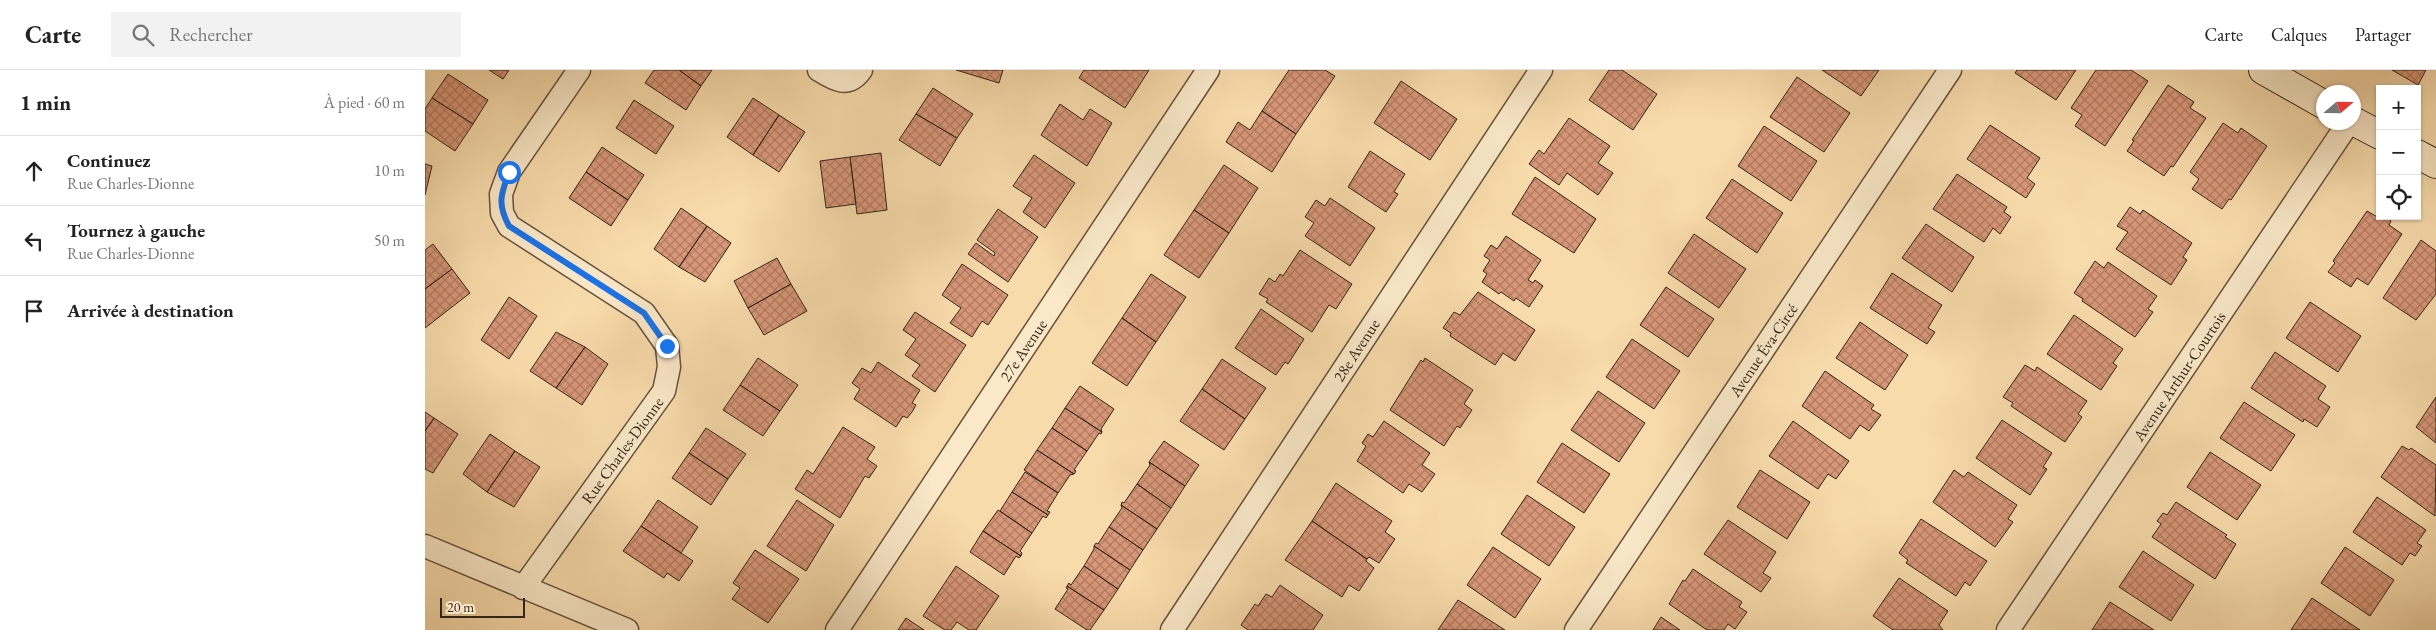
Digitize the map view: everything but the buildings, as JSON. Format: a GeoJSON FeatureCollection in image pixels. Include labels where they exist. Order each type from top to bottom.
{"type":"FeatureCollection","features":[{"type":"Feature","properties":{"kind":"street","name":"Rue Charles-Dionne"},"geometry":{"type":"LineString","coordinates":[[523,588],[664,391],[669,366],[667,346],[644,313],[509,226],[501,213],[501,194],[509,172],[579,70]]}},
{"type":"Feature","properties":{"kind":"street"},"geometry":{"type":"LineString","coordinates":[[819,70],[837,81],[844,82],[853,79],[861,70]]}},
{"type":"Feature","properties":{"kind":"street","name":"27e Avenue"},"geometry":{"type":"LineString","coordinates":[[837,630],[1208,70]]}},
{"type":"Feature","properties":{"kind":"street","name":"28e Avenue"},"geometry":{"type":"LineString","coordinates":[[1172,630],[1541,70]]}},
{"type":"Feature","properties":{"kind":"street","name":"Avenue Éva-Circé"},"geometry":{"type":"LineString","coordinates":[[1576,630],[1950,70]]}},
{"type":"Feature","properties":{"kind":"street"},"geometry":{"type":"LineString","coordinates":[[2263,70],[2316,100]]}},
{"type":"Feature","properties":{"kind":"street"},"geometry":{"type":"LineString","coordinates":[[2361,125],[2376,133]]}},
{"type":"Feature","properties":{"kind":"street","name":"Avenue Arthur-Courtois"},"geometry":{"type":"LineString","coordinates":[[2009,630],[2344,130]]}},
{"type":"Feature","properties":{"kind":"street"},"geometry":{"type":"LineString","coordinates":[[2421,156],[2436,164]]}},
{"type":"Feature","properties":{"kind":"street"},"geometry":{"type":"LineString","coordinates":[[425,546],[627,630]]}},
{"type":"Feature","properties":{"kind":"route"},"geometry":{"type":"LineString","coordinates":[[509,172],[501,194],[501,213],[509,226],[644,313],[667,346]]}}]}
